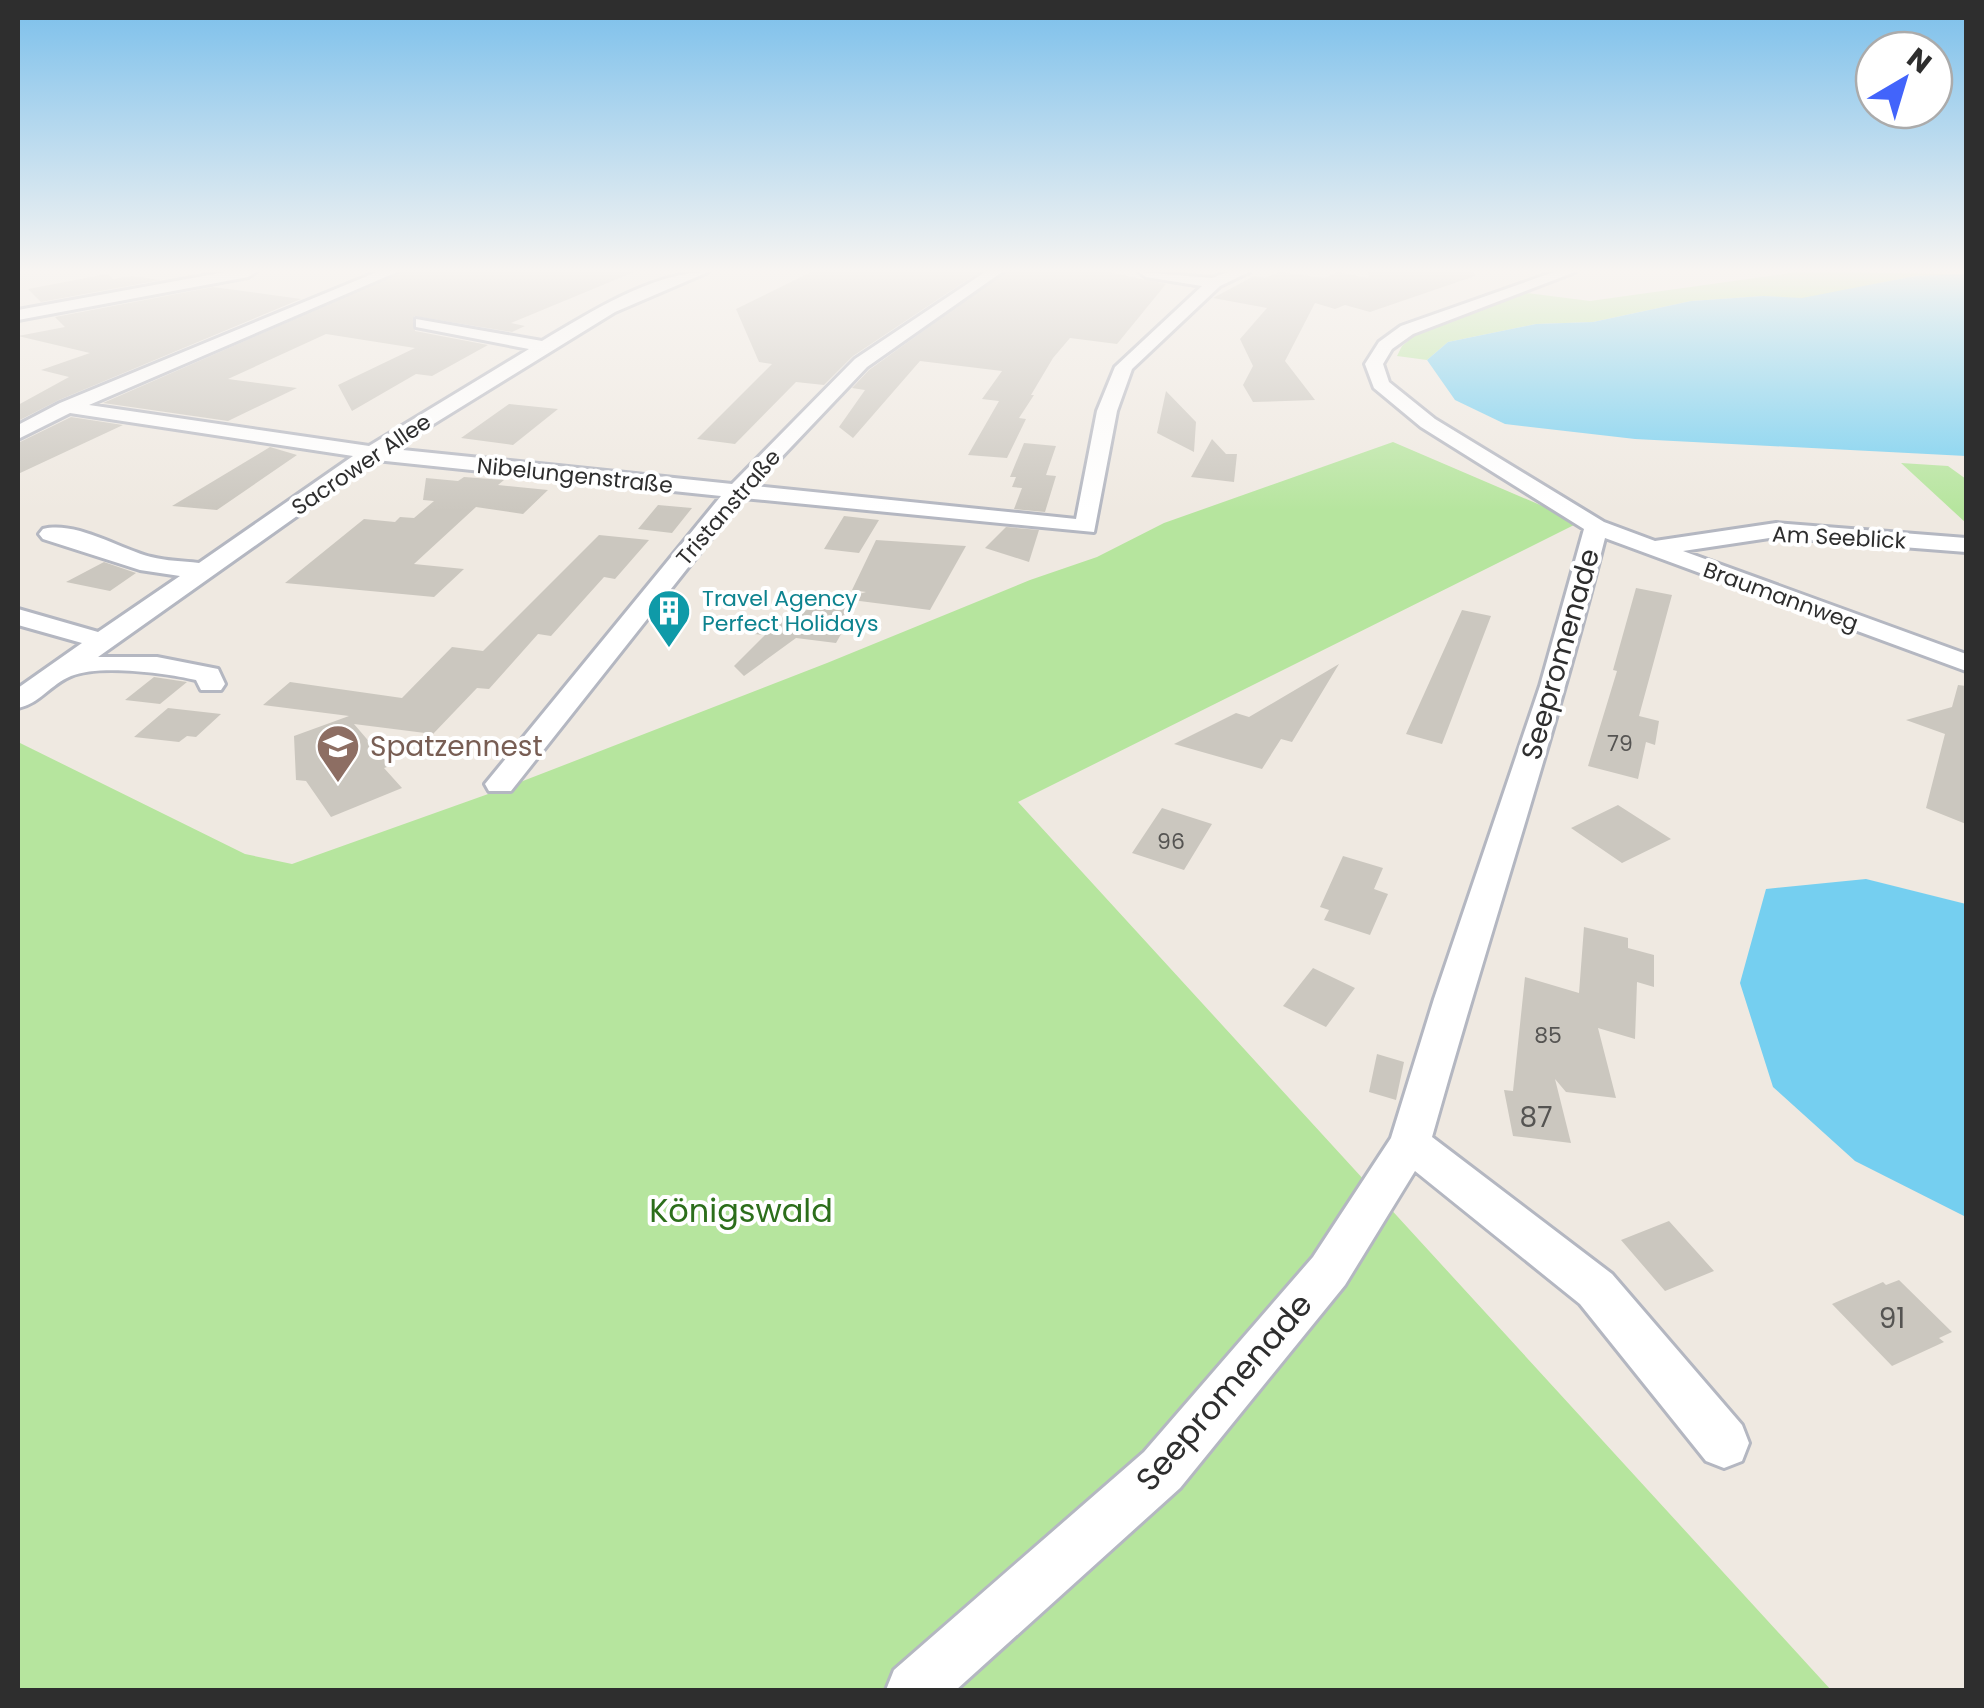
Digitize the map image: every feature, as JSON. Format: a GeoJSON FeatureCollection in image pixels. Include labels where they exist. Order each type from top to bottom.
{"type":"FeatureCollection","features":[{"type":"Feature","properties":{"kind":"street"},"geometry":{"type":"LineString","coordinates":[[18,433],[67,406],[197,352]]}},
{"type":"Feature","properties":{"kind":"street","name":"Sacrower Allee"},"geometry":{"type":"LineString","coordinates":[[18,700],[372,454],[537,352]]}},
{"type":"Feature","properties":{"kind":"street","name":"Tristanstraße"},"geometry":{"type":"LineString","coordinates":[[500,784],[736,492],[860,364],[878,352]]}},
{"type":"Feature","properties":{"kind":"street","name":"Nibelungenstraße"},"geometry":{"type":"LineString","coordinates":[[67,406],[372,454],[1086,527],[1107,411],[1124,367],[1140,352]]}},
{"type":"Feature","properties":{"kind":"street","name":"Seepromenade"},"geometry":{"type":"LineString","coordinates":[[914,1690],[1162,1470],[1329,1271],[1410,1144],[1452,999],[1554,686],[1596,527],[1428,422],[1381,384],[1374,364],[1382,352]]}},
{"type":"Feature","properties":{"kind":"street","name":"Braumannweg"},"geometry":{"type":"LineString","coordinates":[[1596,527],[1966,663]]}},
{"type":"Feature","properties":{"kind":"street","name":"Am Seeblick"},"geometry":{"type":"LineString","coordinates":[[1653,548],[1776,530],[1966,545]]}},
{"type":"Feature","properties":{"kind":"street"},"geometry":{"type":"LineString","coordinates":[[51,534],[149,565],[206,571]]}},
{"type":"Feature","properties":{"kind":"street"},"geometry":{"type":"LineString","coordinates":[[18,617],[104,642]]}},
{"type":"Feature","properties":{"kind":"street"},"geometry":{"type":"LineString","coordinates":[[70,667],[122,663],[195,671],[208,675],[211,684]]}},
{"type":"Feature","properties":{"kind":"street"},"geometry":{"type":"LineString","coordinates":[[1410,1144],[1596,1289],[1724,1443]]}},
{"type":"Feature","properties":{"kind":"green space"},"geometry":{"type":"Polygon","coordinates":[[[1399,352],[1437,352],[1427,360],[1397,356],[1399,352]]]}},
{"type":"Feature","properties":{"kind":"green space","name":"Königswald"},"geometry":{"type":"Polygon","coordinates":[[[1393,442],[1580,522],[1018,802],[1831,1690],[18,1690],[18,742],[245,854],[292,864],[505,788],[827,663],[1030,580],[1097,557],[1164,523],[1393,442]]]}},
{"type":"Feature","properties":{"kind":"green space"},"geometry":{"type":"Polygon","coordinates":[[[1901,463],[1948,466],[1966,479],[1966,523],[1901,463]]]}},
{"type":"Feature","properties":{"kind":"water"},"geometry":{"type":"Polygon","coordinates":[[[1437,352],[1966,352],[1966,456],[1635,439],[1505,424],[1455,400],[1427,360],[1437,352]]]}},
{"type":"Feature","properties":{"kind":"water"},"geometry":{"type":"Polygon","coordinates":[[[1866,879],[1966,904],[1966,1217],[1855,1161],[1773,1087],[1740,983],[1766,889],[1866,879]]]}},
{"type":"Feature","properties":{"kind":"building"},"geometry":{"type":"Polygon","coordinates":[[[85,352],[175,352],[18,421],[18,405],[69,377],[41,370],[90,353],[85,352]]]}},
{"type":"Feature","properties":{"kind":"building"},"geometry":{"type":"Polygon","coordinates":[[[220,352],[287,352],[228,379],[297,388],[228,421],[103,403],[220,352]]]}},
{"type":"Feature","properties":{"kind":"building"},"geometry":{"type":"Polygon","coordinates":[[[407,352],[476,352],[432,376],[416,374],[352,411],[338,385],[407,352]]]}},
{"type":"Feature","properties":{"kind":"building"},"geometry":{"type":"Polygon","coordinates":[[[755,352],[859,352],[824,385],[796,382],[735,444],[697,439],[772,364],[759,362],[755,352]]]}},
{"type":"Feature","properties":{"kind":"building"},"geometry":{"type":"Polygon","coordinates":[[[894,352],[1058,352],[1019,418],[1026,419],[1007,458],[968,455],[999,401],[982,399],[1002,371],[920,361],[853,438],[839,427],[865,390],[852,388],[894,352]]]}},
{"type":"Feature","properties":{"kind":"building"},"geometry":{"type":"Polygon","coordinates":[[[1246,352],[1290,352],[1285,361],[1315,400],[1253,402],[1243,385],[1253,366],[1246,352]]]}},
{"type":"Feature","properties":{"kind":"building"},"geometry":{"type":"Polygon","coordinates":[[[1166,391],[1196,422],[1194,452],[1157,433],[1166,391]]]}},
{"type":"Feature","properties":{"kind":"building"},"geometry":{"type":"Polygon","coordinates":[[[509,404],[558,409],[513,445],[461,438],[509,404]]]}},
{"type":"Feature","properties":{"kind":"building"},"geometry":{"type":"Polygon","coordinates":[[[71,417],[123,425],[18,474],[18,443],[71,417]]]}},
{"type":"Feature","properties":{"kind":"building"},"geometry":{"type":"Polygon","coordinates":[[[1212,439],[1226,454],[1237,454],[1234,482],[1191,477],[1212,439]]]}},
{"type":"Feature","properties":{"kind":"building"},"geometry":{"type":"Polygon","coordinates":[[[1024,443],[1056,446],[1046,475],[1056,476],[1045,512],[1014,509],[1022,488],[1012,487],[1016,477],[1010,477],[1024,443]]]}},
{"type":"Feature","properties":{"kind":"building"},"geometry":{"type":"Polygon","coordinates":[[[270,447],[297,455],[217,510],[172,506],[270,447]]]}},
{"type":"Feature","properties":{"kind":"building"},"geometry":{"type":"Polygon","coordinates":[[[464,477],[504,480],[498,485],[548,490],[523,514],[476,507],[414,564],[464,569],[434,597],[285,583],[364,519],[395,522],[400,517],[414,518],[434,501],[423,500],[426,478],[458,481],[464,477]]]}},
{"type":"Feature","properties":{"kind":"building"},"geometry":{"type":"Polygon","coordinates":[[[658,505],[692,508],[672,533],[638,529],[658,505]]]}},
{"type":"Feature","properties":{"kind":"building"},"geometry":{"type":"Polygon","coordinates":[[[844,516],[879,520],[859,553],[824,549],[844,516]]]}},
{"type":"Feature","properties":{"kind":"building"},"geometry":{"type":"Polygon","coordinates":[[[1006,527],[1039,530],[1029,562],[985,548],[1006,527]]]}},
{"type":"Feature","properties":{"kind":"building"},"geometry":{"type":"Polygon","coordinates":[[[599,535],[649,540],[615,579],[604,577],[551,636],[538,634],[489,689],[477,688],[433,734],[354,724],[390,766],[384,768],[402,788],[331,817],[306,781],[296,780],[294,736],[349,716],[263,705],[290,682],[402,698],[452,647],[483,651],[599,535]]]}},
{"type":"Feature","properties":{"kind":"building"},"geometry":{"type":"Polygon","coordinates":[[[876,540],[966,546],[930,610],[844,599],[846,602],[841,606],[856,608],[836,643],[796,638],[744,676],[734,666],[765,635],[735,632],[866,592],[852,590],[876,540]]]}},
{"type":"Feature","properties":{"kind":"building"},"geometry":{"type":"Polygon","coordinates":[[[104,562],[136,573],[110,591],[66,582],[104,562]]]}},
{"type":"Feature","properties":{"kind":"building"},"geometry":{"type":"Polygon","coordinates":[[[1636,588],[1672,595],[1639,716],[1659,721],[1655,745],[1646,742],[1638,779],[1588,766],[1617,671],[1613,670],[1636,588]]]}},
{"type":"Feature","properties":{"kind":"building"},"geometry":{"type":"Polygon","coordinates":[[[1462,610],[1491,616],[1442,744],[1406,734],[1462,610]]]}},
{"type":"Feature","properties":{"kind":"building"},"geometry":{"type":"Polygon","coordinates":[[[1339,664],[1292,742],[1281,739],[1262,769],[1174,744],[1236,713],[1249,717],[1339,664]]]}},
{"type":"Feature","properties":{"kind":"building"},"geometry":{"type":"Polygon","coordinates":[[[154,677],[187,682],[160,704],[125,700],[154,677]]]}},
{"type":"Feature","properties":{"kind":"building"},"geometry":{"type":"Polygon","coordinates":[[[1958,685],[1966,686],[1966,824],[1926,808],[1945,734],[1906,720],[1952,707],[1958,685]]]}},
{"type":"Feature","properties":{"kind":"building"},"geometry":{"type":"Polygon","coordinates":[[[168,708],[221,714],[196,737],[187,736],[179,742],[134,737],[168,708]]]}},
{"type":"Feature","properties":{"kind":"building"},"geometry":{"type":"Polygon","coordinates":[[[1618,805],[1671,839],[1622,863],[1571,828],[1618,805]]]}},
{"type":"Feature","properties":{"kind":"building"},"geometry":{"type":"Polygon","coordinates":[[[1162,808],[1212,824],[1184,870],[1132,853],[1162,808]]]}},
{"type":"Feature","properties":{"kind":"building"},"geometry":{"type":"Polygon","coordinates":[[[1343,856],[1383,868],[1374,889],[1388,894],[1370,935],[1324,920],[1329,910],[1320,907],[1343,856]]]}},
{"type":"Feature","properties":{"kind":"building"},"geometry":{"type":"Polygon","coordinates":[[[1584,927],[1628,938],[1628,948],[1654,955],[1654,987],[1637,982],[1635,1039],[1598,1028],[1616,1098],[1566,1092],[1555,1079],[1571,1143],[1513,1136],[1504,1090],[1513,1091],[1525,977],[1579,993],[1584,927]]]}},
{"type":"Feature","properties":{"kind":"building"},"geometry":{"type":"Polygon","coordinates":[[[1313,968],[1355,988],[1326,1027],[1283,1006],[1313,968]]]}},
{"type":"Feature","properties":{"kind":"building"},"geometry":{"type":"Polygon","coordinates":[[[1377,1054],[1404,1062],[1396,1100],[1369,1092],[1377,1054]]]}},
{"type":"Feature","properties":{"kind":"building"},"geometry":{"type":"Polygon","coordinates":[[[1669,1221],[1714,1271],[1665,1291],[1621,1240],[1669,1221]]]}},
{"type":"Feature","properties":{"kind":"building"},"geometry":{"type":"Polygon","coordinates":[[[1899,1280],[1952,1332],[1939,1338],[1944,1342],[1892,1366],[1832,1304],[1883,1282],[1886,1285],[1899,1280]]]}},
{"type":"Feature","properties":{"kind":"place","name":"Travel Agency Perfect Holidays"},"geometry":{"type":"Point","coordinates":[669,649]}},
{"type":"Feature","properties":{"kind":"place","name":"Spatzennest"},"geometry":{"type":"Point","coordinates":[338,784]}}]}
